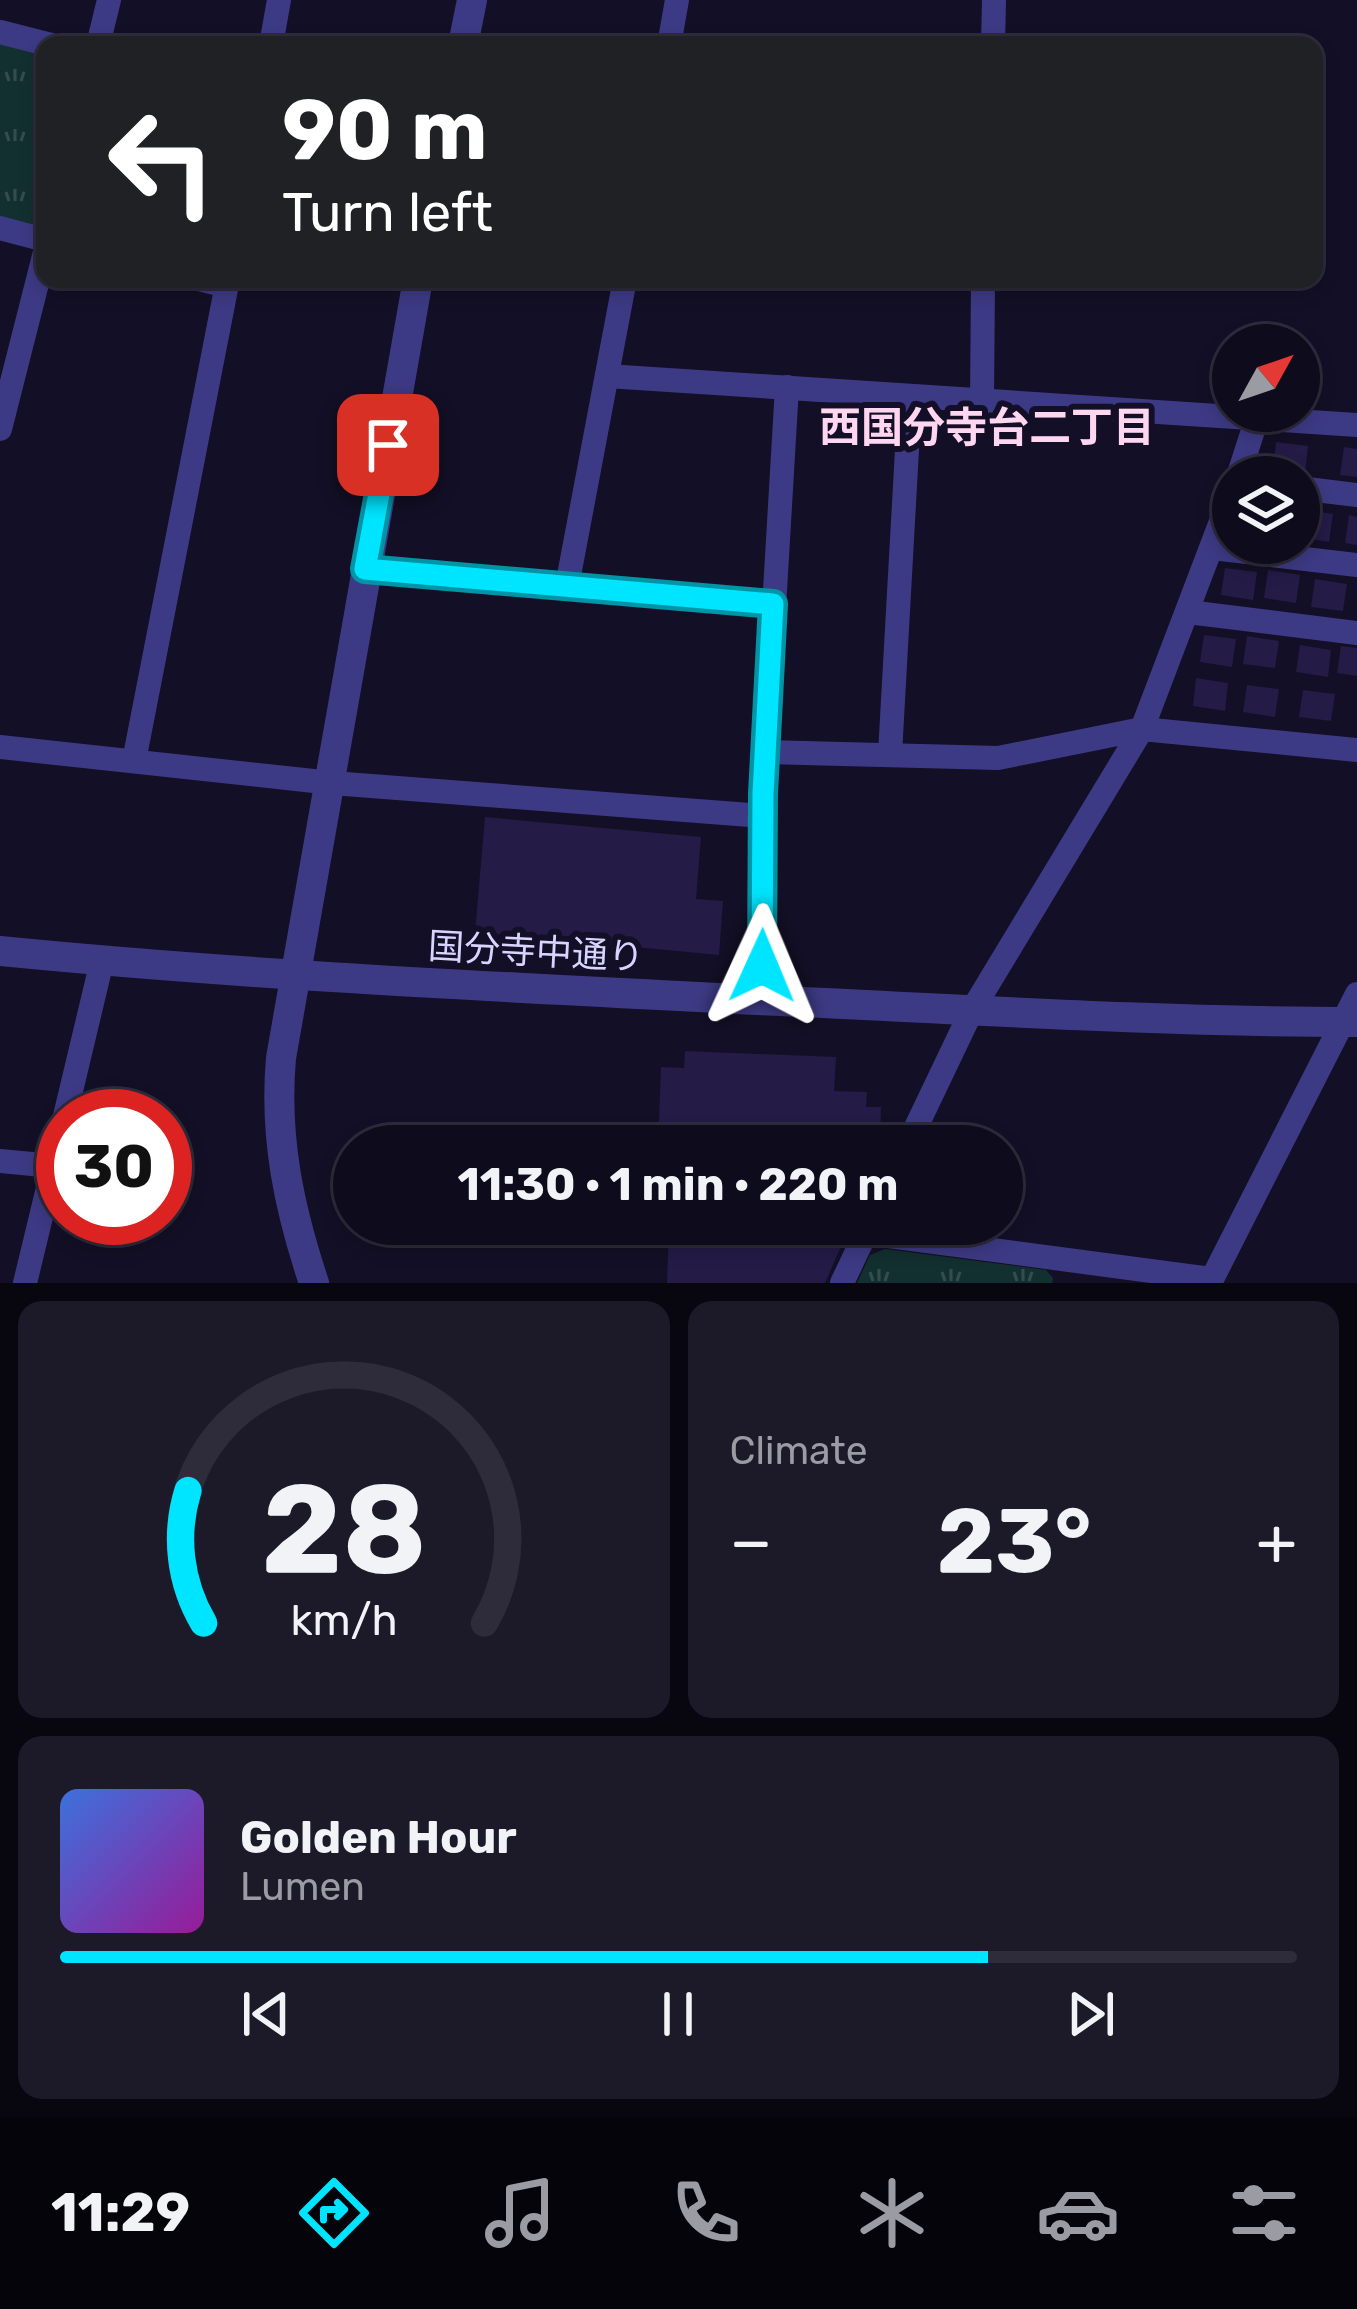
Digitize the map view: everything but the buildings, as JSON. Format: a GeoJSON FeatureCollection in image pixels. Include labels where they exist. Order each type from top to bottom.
{"type":"FeatureCollection","features":[{"type":"Feature","properties":{"kind":"street"},"geometry":{"type":"LineString","coordinates":[[100,36],[109,0]]}},
{"type":"Feature","properties":{"kind":"street"},"geometry":{"type":"LineString","coordinates":[[272,36],[278,0]]}},
{"type":"Feature","properties":{"kind":"street"},"geometry":{"type":"LineString","coordinates":[[465,36],[472,0]]}},
{"type":"Feature","properties":{"kind":"street"},"geometry":{"type":"LineString","coordinates":[[671,36],[677,0]]}},
{"type":"Feature","properties":{"kind":"street"},"geometry":{"type":"LineString","coordinates":[[993,36],[994,0]]}},
{"type":"Feature","properties":{"kind":"street"},"geometry":{"type":"LineString","coordinates":[[0,32],[36,41]]}},
{"type":"Feature","properties":{"kind":"street"},"geometry":{"type":"LineString","coordinates":[[0,228],[36,238]]}},
{"type":"Feature","properties":{"kind":"street"},"geometry":{"type":"LineString","coordinates":[[0,429],[36,287]]}},
{"type":"Feature","properties":{"kind":"street"},"geometry":{"type":"LineString","coordinates":[[134,761],[227,288]]}},
{"type":"Feature","properties":{"kind":"street"},"geometry":{"type":"LineString","coordinates":[[314,1283],[280,1147],[279,1081],[416,288]]}},
{"type":"Feature","properties":{"kind":"street"},"geometry":{"type":"LineString","coordinates":[[567,586],[623,288]]}},
{"type":"Feature","properties":{"kind":"street"},"geometry":{"type":"LineString","coordinates":[[982,400],[983,288]]}},
{"type":"Feature","properties":{"kind":"street"},"geometry":{"type":"LineString","coordinates":[[607,376],[1212,415]]}},
{"type":"Feature","properties":{"kind":"street"},"geometry":{"type":"LineString","coordinates":[[760,1000],[765,752],[787,387]]}},
{"type":"Feature","properties":{"kind":"street"},"geometry":{"type":"LineString","coordinates":[[890,754],[910,396]]}},
{"type":"Feature","properties":{"kind":"street"},"geometry":{"type":"LineString","coordinates":[[1320,422],[1357,425]]}},
{"type":"Feature","properties":{"kind":"street"},"geometry":{"type":"LineString","coordinates":[[1320,491],[1357,495]]}},
{"type":"Feature","properties":{"kind":"street"},"geometry":{"type":"LineString","coordinates":[[918,1125],[971,1012],[1142,729],[1212,548]]}},
{"type":"Feature","properties":{"kind":"street"},"geometry":{"type":"LineString","coordinates":[[1320,561],[1357,565]]}},
{"type":"Feature","properties":{"kind":"street"},"geometry":{"type":"LineString","coordinates":[[365,569],[773,604]]}},
{"type":"Feature","properties":{"kind":"street"},"geometry":{"type":"LineString","coordinates":[[1188,612],[1357,633]]}},
{"type":"Feature","properties":{"kind":"street"},"geometry":{"type":"LineString","coordinates":[[765,752],[998,758],[1142,729],[1357,750]]}},
{"type":"Feature","properties":{"kind":"street"},"geometry":{"type":"LineString","coordinates":[[0,747],[332,783],[763,816]]}},
{"type":"Feature","properties":{"kind":"street","name":"国分寺中通り"},"geometry":{"type":"LineString","coordinates":[[0,950],[295,977],[971,1012],[1352,1013]]}},
{"type":"Feature","properties":{"kind":"street"},"geometry":{"type":"LineString","coordinates":[[71,1089],[102,961]]}},
{"type":"Feature","properties":{"kind":"street"},"geometry":{"type":"LineString","coordinates":[[940,1245],[1062,1272],[1210,1281],[1352,1013]]}},
{"type":"Feature","properties":{"kind":"street"},"geometry":{"type":"LineString","coordinates":[[0,1161],[36,1164]]}},
{"type":"Feature","properties":{"kind":"street"},"geometry":{"type":"LineString","coordinates":[[25,1283],[36,1237]]}},
{"type":"Feature","properties":{"kind":"street"},"geometry":{"type":"LineString","coordinates":[[842,1283],[860,1245]]}},
{"type":"Feature","properties":{"kind":"green space"},"geometry":{"type":"Polygon","coordinates":[[[0,32],[36,42],[36,238],[0,228],[0,32]]]}},
{"type":"Feature","properties":{"kind":"green space"},"geometry":{"type":"Polygon","coordinates":[[[885,1249],[1046,1270],[1053,1278],[1052,1283],[857,1283],[870,1255],[885,1249]]]}},
{"type":"Feature","properties":{"kind":"district","name":"西国分寺台二丁目"},"geometry":{"type":"Point","coordinates":[987,427]}},
{"type":"Feature","properties":{"kind":"route"},"geometry":{"type":"LineString","coordinates":[[388,445],[365,569],[773,604],[763,794],[762,966]]}}]}
